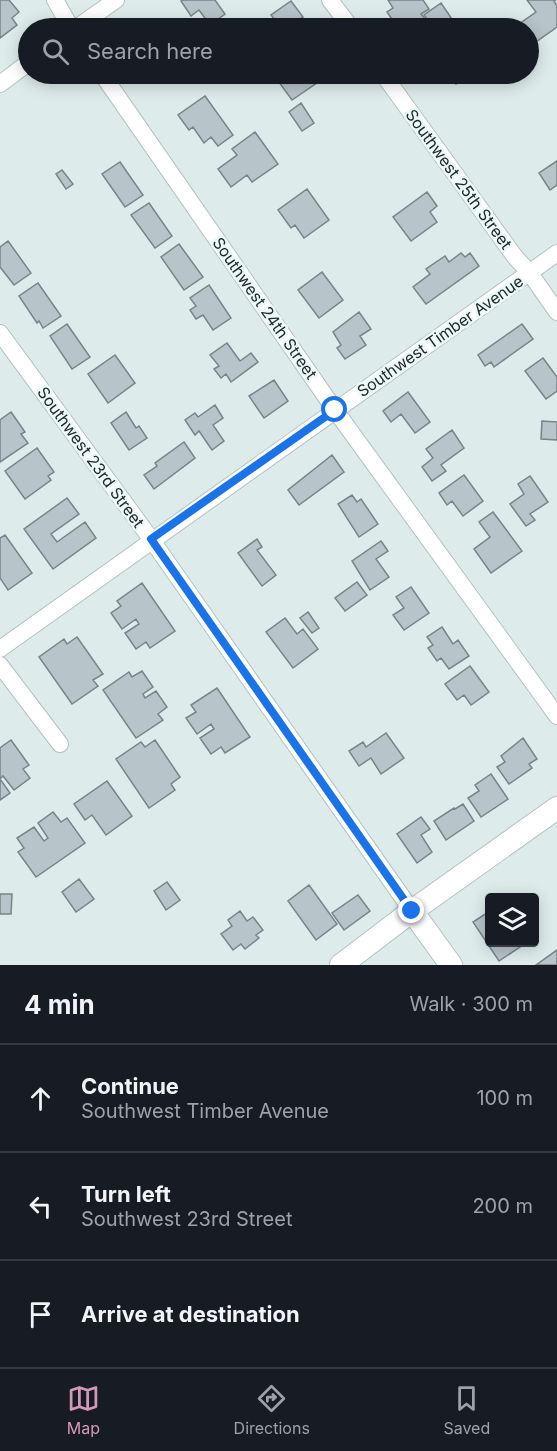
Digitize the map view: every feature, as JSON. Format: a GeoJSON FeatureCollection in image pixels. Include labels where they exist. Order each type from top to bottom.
{"type":"FeatureCollection","features":[{"type":"Feature","properties":{"kind":"main road"},"geometry":{"type":"LineString","coordinates":[[341,965],[412,911],[557,808]]}},
{"type":"Feature","properties":{"kind":"main road","name":"Southwest 23rd Street"},"geometry":{"type":"LineString","coordinates":[[412,911],[451,965]]}},
{"type":"Feature","properties":{"kind":"street"},"geometry":{"type":"LineString","coordinates":[[55,0],[65,18]]}},
{"type":"Feature","properties":{"kind":"street"},"geometry":{"type":"LineString","coordinates":[[90,18],[116,0]]}},
{"type":"Feature","properties":{"kind":"street"},"geometry":{"type":"LineString","coordinates":[[330,0],[344,18]]}},
{"type":"Feature","properties":{"kind":"street"},"geometry":{"type":"LineString","coordinates":[[0,84],[18,70]]}},
{"type":"Feature","properties":{"kind":"street","name":"Southwest 24th Street"},"geometry":{"type":"LineString","coordinates":[[109,84],[335,410],[557,716]]}},
{"type":"Feature","properties":{"kind":"street","name":"Southwest 25th Street"},"geometry":{"type":"LineString","coordinates":[[390,84],[557,312]]}},
{"type":"Feature","properties":{"kind":"street","name":"Southwest Timber Avenue"},"geometry":{"type":"LineString","coordinates":[[0,649],[151,539],[557,253]]}},
{"type":"Feature","properties":{"kind":"street","name":"Southwest 23rd Street"},"geometry":{"type":"LineString","coordinates":[[0,333],[151,539],[412,911]]}},
{"type":"Feature","properties":{"kind":"street"},"geometry":{"type":"LineString","coordinates":[[0,665],[60,744]]}},
{"type":"Feature","properties":{"kind":"building"},"geometry":{"type":"Polygon","coordinates":[[[0,0],[9,0],[19,12],[12,18],[17,25],[0,38],[0,0]]]}},
{"type":"Feature","properties":{"kind":"building"},"geometry":{"type":"Polygon","coordinates":[[[215,0],[225,14],[220,18],[205,18],[199,10],[191,16],[181,1],[215,0]]]}},
{"type":"Feature","properties":{"kind":"building"},"geometry":{"type":"Polygon","coordinates":[[[388,0],[423,0],[429,9],[421,14],[424,18],[391,18],[387,12],[393,8],[388,0]]]}},
{"type":"Feature","properties":{"kind":"building"},"geometry":{"type":"Polygon","coordinates":[[[527,0],[556,0],[554,1],[557,6],[557,27],[539,40],[539,18],[528,18],[536,12],[527,0]]]}},
{"type":"Feature","properties":{"kind":"building"},"geometry":{"type":"Polygon","coordinates":[[[291,1],[303,17],[273,18],[271,15],[291,1]]]}},
{"type":"Feature","properties":{"kind":"building"},"geometry":{"type":"Polygon","coordinates":[[[441,3],[451,18],[426,18],[424,15],[441,3]]]}},
{"type":"Feature","properties":{"kind":"building"},"geometry":{"type":"Polygon","coordinates":[[[280,84],[315,84],[292,100],[280,84]]]}},
{"type":"Feature","properties":{"kind":"building"},"geometry":{"type":"Polygon","coordinates":[[[205,96],[233,135],[218,146],[211,137],[204,143],[193,127],[189,130],[178,115],[205,96]]]}},
{"type":"Feature","properties":{"kind":"building"},"geometry":{"type":"Polygon","coordinates":[[[301,103],[314,123],[302,131],[289,112],[301,103]]]}},
{"type":"Feature","properties":{"kind":"building"},"geometry":{"type":"Polygon","coordinates":[[[255,132],[278,164],[252,182],[247,175],[231,187],[218,169],[237,155],[232,149],[255,132]]]}},
{"type":"Feature","properties":{"kind":"building"},"geometry":{"type":"Polygon","coordinates":[[[557,161],[557,185],[550,190],[539,173],[557,161]]]}},
{"type":"Feature","properties":{"kind":"building"},"geometry":{"type":"Polygon","coordinates":[[[120,162],[143,195],[125,207],[102,174],[120,162]]]}},
{"type":"Feature","properties":{"kind":"building"},"geometry":{"type":"Polygon","coordinates":[[[62,170],[73,184],[66,189],[56,174],[62,170]]]}},
{"type":"Feature","properties":{"kind":"building"},"geometry":{"type":"Polygon","coordinates":[[[307,189],[329,220],[304,238],[295,225],[291,228],[278,210],[307,189]]]}},
{"type":"Feature","properties":{"kind":"building"},"geometry":{"type":"Polygon","coordinates":[[[427,192],[437,206],[430,212],[437,222],[411,241],[393,217],[427,192]]]}},
{"type":"Feature","properties":{"kind":"building"},"geometry":{"type":"Polygon","coordinates":[[[149,203],[172,236],[155,248],[131,215],[149,203]]]}},
{"type":"Feature","properties":{"kind":"building"},"geometry":{"type":"Polygon","coordinates":[[[8,241],[31,273],[14,285],[0,267],[0,247],[8,241]]]}},
{"type":"Feature","properties":{"kind":"building"},"geometry":{"type":"Polygon","coordinates":[[[179,244],[203,277],[184,290],[161,257],[179,244]]]}},
{"type":"Feature","properties":{"kind":"building"},"geometry":{"type":"Polygon","coordinates":[[[461,253],[465,257],[470,253],[479,266],[426,304],[413,287],[430,274],[426,269],[445,256],[449,262],[461,253]]]}},
{"type":"Feature","properties":{"kind":"building"},"geometry":{"type":"Polygon","coordinates":[[[322,272],[343,300],[319,318],[298,290],[322,272]]]}},
{"type":"Feature","properties":{"kind":"building"},"geometry":{"type":"Polygon","coordinates":[[[38,283],[61,316],[43,328],[19,296],[38,283]]]}},
{"type":"Feature","properties":{"kind":"building"},"geometry":{"type":"Polygon","coordinates":[[[209,285],[231,318],[213,330],[203,315],[196,319],[190,310],[196,306],[190,298],[209,285]]]}},
{"type":"Feature","properties":{"kind":"building"},"geometry":{"type":"Polygon","coordinates":[[[359,312],[371,329],[360,336],[366,345],[345,359],[337,348],[341,345],[333,332],[359,312]]]}},
{"type":"Feature","properties":{"kind":"building"},"geometry":{"type":"Polygon","coordinates":[[[67,324],[90,357],[72,369],[50,336],[67,324]]]}},
{"type":"Feature","properties":{"kind":"building"},"geometry":{"type":"Polygon","coordinates":[[[522,324],[533,339],[494,367],[491,362],[485,366],[478,355],[522,324]]]}},
{"type":"Feature","properties":{"kind":"building"},"geometry":{"type":"Polygon","coordinates":[[[227,343],[240,361],[251,353],[258,362],[231,382],[226,374],[221,378],[214,369],[219,366],[210,355],[227,343]]]}},
{"type":"Feature","properties":{"kind":"building"},"geometry":{"type":"Polygon","coordinates":[[[115,355],[135,383],[108,403],[88,374],[115,355]]]}},
{"type":"Feature","properties":{"kind":"building"},"geometry":{"type":"Polygon","coordinates":[[[543,358],[557,377],[557,391],[546,399],[525,371],[543,358]]]}},
{"type":"Feature","properties":{"kind":"building"},"geometry":{"type":"Polygon","coordinates":[[[274,380],[288,401],[264,418],[249,396],[274,380]]]}},
{"type":"Feature","properties":{"kind":"building"},"geometry":{"type":"Polygon","coordinates":[[[408,392],[430,422],[415,433],[401,414],[391,422],[383,411],[408,392]]]}},
{"type":"Feature","properties":{"kind":"building"},"geometry":{"type":"Polygon","coordinates":[[[215,405],[223,418],[213,425],[224,441],[212,450],[199,431],[195,435],[185,420],[195,413],[198,417],[215,405]]]}},
{"type":"Feature","properties":{"kind":"building"},"geometry":{"type":"Polygon","coordinates":[[[11,412],[25,432],[21,434],[28,443],[0,462],[0,420],[11,412]]]}},
{"type":"Feature","properties":{"kind":"building"},"geometry":{"type":"Polygon","coordinates":[[[126,412],[136,428],[139,426],[147,438],[129,450],[111,423],[126,412]]]}},
{"type":"Feature","properties":{"kind":"building"},"geometry":{"type":"Polygon","coordinates":[[[542,421],[557,422],[557,440],[541,439],[542,421]]]}},
{"type":"Feature","properties":{"kind":"building"},"geometry":{"type":"Polygon","coordinates":[[[452,430],[464,448],[441,465],[446,471],[432,481],[422,467],[433,458],[426,449],[452,430]]]}},
{"type":"Feature","properties":{"kind":"building"},"geometry":{"type":"Polygon","coordinates":[[[184,442],[195,458],[154,489],[144,475],[157,466],[155,463],[184,442]]]}},
{"type":"Feature","properties":{"kind":"building"},"geometry":{"type":"Polygon","coordinates":[[[37,448],[54,472],[48,476],[51,480],[25,499],[5,471],[37,448]]]}},
{"type":"Feature","properties":{"kind":"building"},"geometry":{"type":"Polygon","coordinates":[[[332,455],[344,472],[299,505],[288,490],[332,455]]]}},
{"type":"Feature","properties":{"kind":"building"},"geometry":{"type":"Polygon","coordinates":[[[464,475],[483,501],[463,516],[452,501],[447,505],[439,493],[464,475]]]}},
{"type":"Feature","properties":{"kind":"building"},"geometry":{"type":"Polygon","coordinates":[[[530,476],[548,502],[530,514],[535,520],[526,526],[510,504],[524,494],[518,484],[530,476]]]}},
{"type":"Feature","properties":{"kind":"building"},"geometry":{"type":"Polygon","coordinates":[[[352,495],[357,502],[361,499],[378,524],[359,537],[338,504],[352,495]]]}},
{"type":"Feature","properties":{"kind":"building"},"geometry":{"type":"Polygon","coordinates":[[[67,498],[79,514],[51,534],[57,542],[85,522],[96,538],[53,569],[24,529],[67,498]]]}},
{"type":"Feature","properties":{"kind":"building"},"geometry":{"type":"Polygon","coordinates":[[[493,512],[522,551],[491,573],[474,549],[490,537],[479,522],[493,512]]]}},
{"type":"Feature","properties":{"kind":"building"},"geometry":{"type":"Polygon","coordinates":[[[5,535],[32,573],[8,590],[0,578],[0,538],[5,535]]]}},
{"type":"Feature","properties":{"kind":"building"},"geometry":{"type":"Polygon","coordinates":[[[257,539],[262,547],[257,550],[276,575],[262,586],[238,553],[257,539]]]}},
{"type":"Feature","properties":{"kind":"building"},"geometry":{"type":"Polygon","coordinates":[[[381,541],[388,551],[376,559],[389,577],[370,590],[352,561],[381,541]]]}},
{"type":"Feature","properties":{"kind":"building"},"geometry":{"type":"Polygon","coordinates":[[[357,582],[367,595],[345,611],[335,598],[357,582]]]}},
{"type":"Feature","properties":{"kind":"building"},"geometry":{"type":"Polygon","coordinates":[[[142,583],[175,631],[150,648],[146,642],[136,649],[125,633],[139,624],[136,619],[122,629],[111,613],[121,606],[117,601],[142,583]]]}},
{"type":"Feature","properties":{"kind":"building"},"geometry":{"type":"Polygon","coordinates":[[[411,587],[429,613],[404,630],[393,615],[404,608],[396,597],[411,587]]]}},
{"type":"Feature","properties":{"kind":"building"},"geometry":{"type":"Polygon","coordinates":[[[308,612],[319,628],[312,633],[300,618],[308,612]]]}},
{"type":"Feature","properties":{"kind":"building"},"geometry":{"type":"Polygon","coordinates":[[[285,618],[297,634],[303,629],[318,649],[293,668],[266,632],[285,618]]]}},
{"type":"Feature","properties":{"kind":"building"},"geometry":{"type":"Polygon","coordinates":[[[442,627],[453,644],[458,640],[469,656],[449,669],[441,658],[437,661],[428,648],[433,645],[427,637],[442,627]]]}},
{"type":"Feature","properties":{"kind":"building"},"geometry":{"type":"Polygon","coordinates":[[[77,637],[103,674],[93,680],[98,686],[72,704],[39,657],[64,639],[67,644],[77,637]]]}},
{"type":"Feature","properties":{"kind":"building"},"geometry":{"type":"Polygon","coordinates":[[[470,666],[489,692],[471,705],[464,695],[457,700],[445,684],[470,666]]]}},
{"type":"Feature","properties":{"kind":"building"},"geometry":{"type":"Polygon","coordinates":[[[142,671],[153,687],[143,694],[145,698],[156,691],[167,707],[158,714],[163,720],[136,738],[103,690],[129,672],[132,677],[142,671]]]}},
{"type":"Feature","properties":{"kind":"building"},"geometry":{"type":"Polygon","coordinates":[[[217,688],[250,737],[225,753],[221,747],[211,754],[200,738],[214,729],[211,724],[197,734],[186,718],[196,712],[191,705],[217,688]]]}},
{"type":"Feature","properties":{"kind":"building"},"geometry":{"type":"Polygon","coordinates":[[[386,733],[404,758],[381,774],[371,758],[359,766],[349,751],[363,742],[366,747],[386,733]]]}},
{"type":"Feature","properties":{"kind":"building"},"geometry":{"type":"Polygon","coordinates":[[[523,738],[537,759],[529,764],[532,768],[509,784],[497,767],[505,762],[501,756],[523,738]]]}},
{"type":"Feature","properties":{"kind":"building"},"geometry":{"type":"Polygon","coordinates":[[[11,740],[29,765],[23,769],[30,778],[14,790],[3,776],[0,779],[0,748],[11,740]]]}},
{"type":"Feature","properties":{"kind":"building"},"geometry":{"type":"Polygon","coordinates":[[[155,740],[180,777],[171,784],[175,790],[149,808],[116,759],[141,742],[145,747],[155,740]]]}},
{"type":"Feature","properties":{"kind":"building"},"geometry":{"type":"Polygon","coordinates":[[[491,774],[508,799],[481,817],[468,798],[479,791],[475,785],[491,774]]]}},
{"type":"Feature","properties":{"kind":"building"},"geometry":{"type":"Polygon","coordinates":[[[0,779],[10,793],[0,800],[0,779]]]}},
{"type":"Feature","properties":{"kind":"building"},"geometry":{"type":"Polygon","coordinates":[[[107,781],[132,816],[106,835],[92,815],[85,820],[74,804],[107,781]]]}},
{"type":"Feature","properties":{"kind":"building"},"geometry":{"type":"Polygon","coordinates":[[[463,804],[474,821],[446,840],[434,821],[463,804]]]}},
{"type":"Feature","properties":{"kind":"building"},"geometry":{"type":"Polygon","coordinates":[[[53,812],[61,822],[67,818],[85,843],[36,877],[18,852],[24,848],[17,838],[34,827],[44,841],[48,838],[38,823],[53,812]]]}},
{"type":"Feature","properties":{"kind":"building"},"geometry":{"type":"Polygon","coordinates":[[[421,817],[430,829],[421,835],[432,852],[417,863],[397,834],[421,817]]]}},
{"type":"Feature","properties":{"kind":"building"},"geometry":{"type":"Polygon","coordinates":[[[79,879],[94,899],[76,912],[62,892],[79,879]]]}},
{"type":"Feature","properties":{"kind":"building"},"geometry":{"type":"Polygon","coordinates":[[[167,882],[180,900],[166,910],[154,891],[167,882]]]}},
{"type":"Feature","properties":{"kind":"building"},"geometry":{"type":"Polygon","coordinates":[[[309,885],[337,924],[316,940],[288,901],[309,885]]]}},
{"type":"Feature","properties":{"kind":"building"},"geometry":{"type":"Polygon","coordinates":[[[0,894],[12,894],[11,914],[0,914],[0,894]]]}},
{"type":"Feature","properties":{"kind":"building"},"geometry":{"type":"Polygon","coordinates":[[[358,895],[370,911],[344,930],[332,913],[358,895]]]}},
{"type":"Feature","properties":{"kind":"building"},"geometry":{"type":"Polygon","coordinates":[[[240,911],[247,921],[253,917],[263,930],[256,935],[259,938],[245,949],[241,944],[233,950],[221,934],[232,926],[228,920],[240,911]]]}},
{"type":"Feature","properties":{"kind":"building"},"geometry":{"type":"Polygon","coordinates":[[[485,914],[485,940],[473,922],[485,914]]]}},
{"type":"Feature","properties":{"kind":"building"},"geometry":{"type":"Polygon","coordinates":[[[490,947],[520,947],[499,961],[490,947]]]}},
{"type":"Feature","properties":{"kind":"building"},"geometry":{"type":"Polygon","coordinates":[[[557,950],[557,965],[536,965],[557,950]]]}},
{"type":"Feature","properties":{"kind":"route"},"geometry":{"type":"LineString","coordinates":[[335,410],[151,539],[412,911]]}}]}
